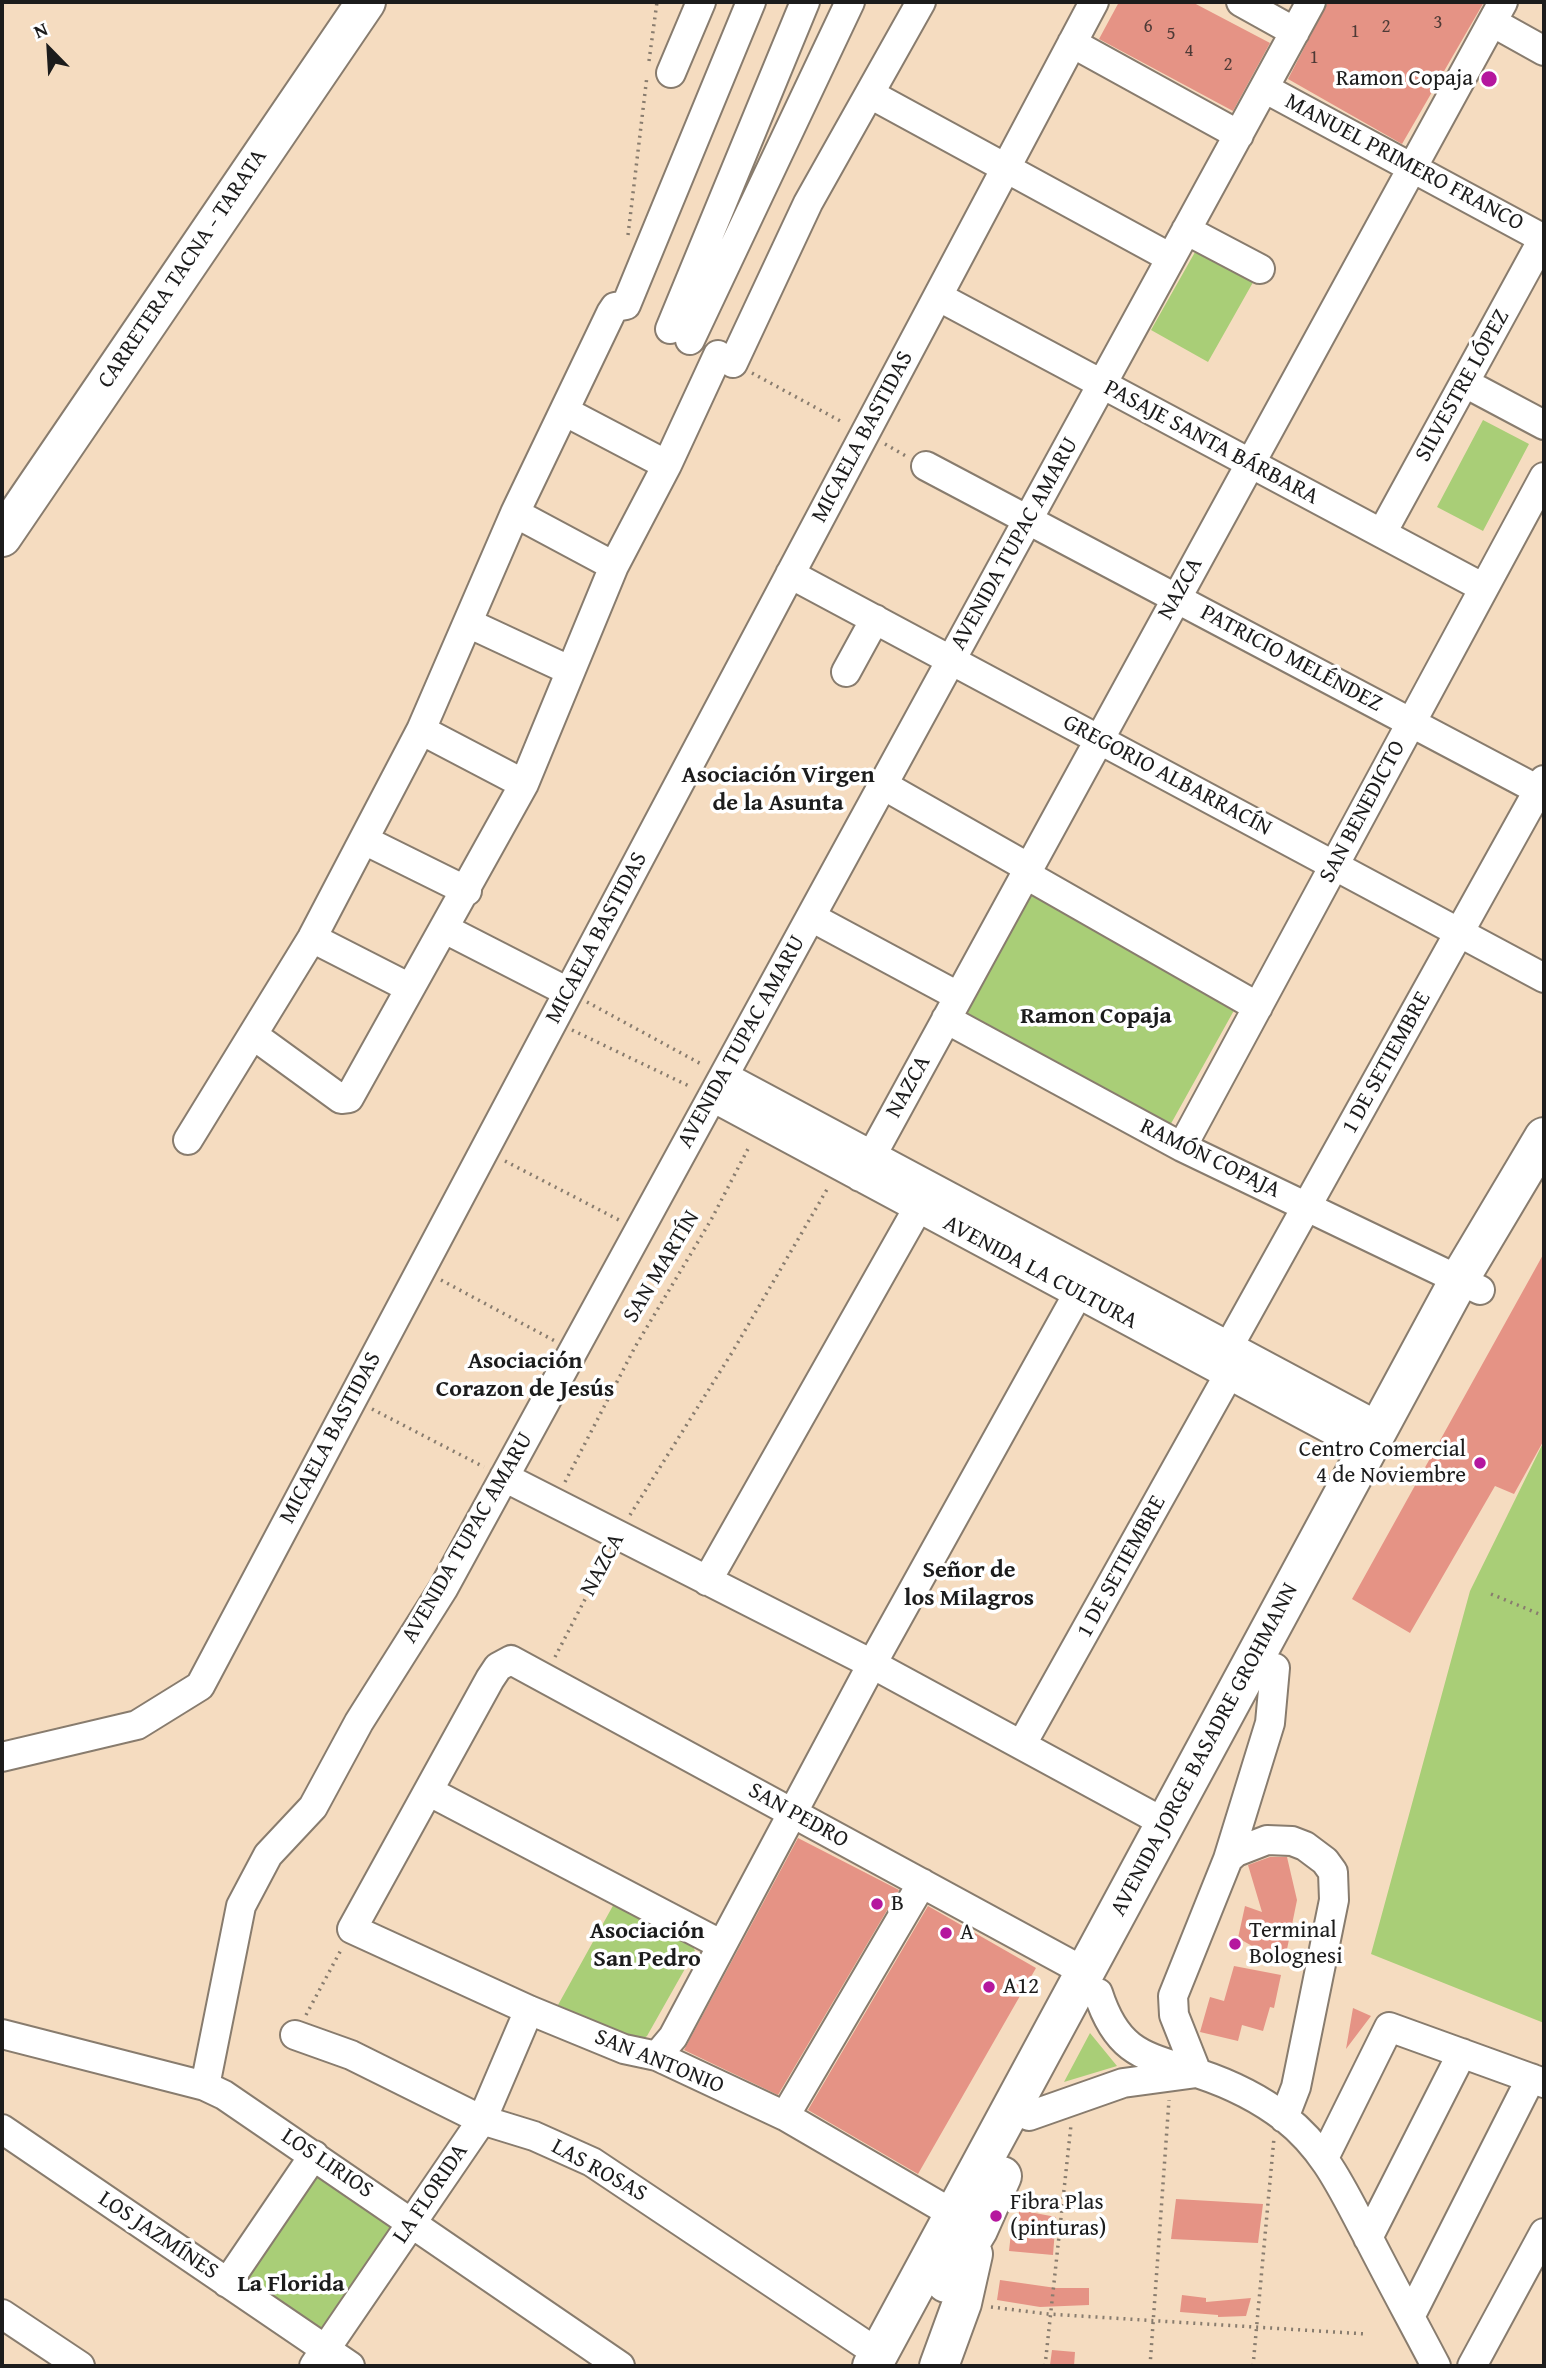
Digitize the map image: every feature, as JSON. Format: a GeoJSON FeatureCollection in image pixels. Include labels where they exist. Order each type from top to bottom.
{"type":"FeatureCollection","features":[{"type":"Feature","properties":{"kind":"highway","name":"CARRETERA TACNA - TARATA"},"geometry":{"type":"LineString","coordinates":[[2,537],[366,2]]}},
{"type":"Feature","properties":{"kind":"highway","name":"AVENIDA JORGE BASADRE GROHMANN"},"geometry":{"type":"LineString","coordinates":[[966,2222],[1091,1983],[1275,1668],[1544,1138]]}},
{"type":"Feature","properties":{"kind":"highway","name":"AVENIDA JORGE BASADRE GROHMANN"},"geometry":{"type":"LineString","coordinates":[[882,2362],[1029,2116],[1165,1823],[1373,1438],[1470,1284],[1544,1180]]}},
{"type":"Feature","properties":{"kind":"highway"},"geometry":{"type":"LineString","coordinates":[[939,2366],[962,2303],[966,2222]]}},
{"type":"Feature","properties":{"kind":"street"},"geometry":{"type":"LineString","coordinates":[[671,73],[701,2]]}},
{"type":"Feature","properties":{"kind":"street"},"geometry":{"type":"LineString","coordinates":[[188,1140],[312,938],[421,730],[515,513],[566,412],[611,313],[615,307],[625,305],[751,2]]}},
{"type":"Feature","properties":{"kind":"street"},"geometry":{"type":"LineString","coordinates":[[805,2],[680,335],[850,2]]}},
{"type":"Feature","properties":{"kind":"street"},"geometry":{"type":"LineString","coordinates":[[253,1035],[346,1100],[467,891],[524,784],[614,566],[808,203],[921,2]]}},
{"type":"Feature","properties":{"kind":"street","name":"MICAELA BASTIDAS"},"geometry":{"type":"LineString","coordinates":[[2,1757],[137,1725],[200,1686],[1094,2]]}},
{"type":"Feature","properties":{"kind":"street"},"geometry":{"type":"LineString","coordinates":[[1241,2],[1295,32]]}},
{"type":"Feature","properties":{"kind":"street","name":"AVENIDA TUPAC AMARU"},"geometry":{"type":"LineString","coordinates":[[205,2086],[241,1906],[251,1881],[268,1855],[302,1822],[328,1784],[359,1723],[443,1588],[1311,2]]}},
{"type":"Feature","properties":{"kind":"street"},"geometry":{"type":"LineString","coordinates":[[1498,12],[1544,51]]}},
{"type":"Feature","properties":{"kind":"street","name":"NAZCA"},"geometry":{"type":"LineString","coordinates":[[857,1166],[952,1008],[1498,12]]}},
{"type":"Feature","properties":{"kind":"street"},"geometry":{"type":"LineString","coordinates":[[1072,43],[1239,135]]}},
{"type":"Feature","properties":{"kind":"street","name":"MANUEL PRIMERO FRANCO"},"geometry":{"type":"LineString","coordinates":[[1264,88],[1544,239]]}},
{"type":"Feature","properties":{"kind":"street"},"geometry":{"type":"LineString","coordinates":[[870,94],[1171,258]]}},
{"type":"Feature","properties":{"kind":"street"},"geometry":{"type":"LineString","coordinates":[[1186,230],[1260,269]]}},
{"type":"Feature","properties":{"kind":"street","name":"SILVESTRE LÓPEZ"},"geometry":{"type":"LineString","coordinates":[[1382,533],[1544,239]]}},
{"type":"Feature","properties":{"kind":"street","name":"PASAJE SANTA BÁRBARA"},"geometry":{"type":"LineString","coordinates":[[939,297],[1484,588]]}},
{"type":"Feature","properties":{"kind":"street"},"geometry":{"type":"LineString","coordinates":[[1465,383],[1544,425]]}},
{"type":"Feature","properties":{"kind":"street"},"geometry":{"type":"LineString","coordinates":[[566,412],[667,466]]}},
{"type":"Feature","properties":{"kind":"street","name":"PATRICIO MELÉNDEZ"},"geometry":{"type":"LineString","coordinates":[[926,466],[1411,723],[1542,788]]}},
{"type":"Feature","properties":{"kind":"street","name":"SAN BENEDICTO"},"geometry":{"type":"LineString","coordinates":[[1182,1147],[1544,477]]}},
{"type":"Feature","properties":{"kind":"street"},"geometry":{"type":"LineString","coordinates":[[515,513],[614,566]]}},
{"type":"Feature","properties":{"kind":"street","name":"GREGORIO ALBARRACÍN"},"geometry":{"type":"LineString","coordinates":[[790,574],[1544,978]]}},
{"type":"Feature","properties":{"kind":"street"},"geometry":{"type":"LineString","coordinates":[[846,672],[875,619]]}},
{"type":"Feature","properties":{"kind":"street"},"geometry":{"type":"LineString","coordinates":[[468,624],[569,670]]}},
{"type":"Feature","properties":{"kind":"street"},"geometry":{"type":"LineString","coordinates":[[421,730],[524,784]]}},
{"type":"Feature","properties":{"kind":"street"},"geometry":{"type":"LineString","coordinates":[[883,785],[1258,1007]]}},
{"type":"Feature","properties":{"kind":"street","name":"1 DE SETIEMBRE"},"geometry":{"type":"LineString","coordinates":[[1022,1744],[1233,1358],[1307,1205],[1542,788]]}},
{"type":"Feature","properties":{"kind":"street"},"geometry":{"type":"LineString","coordinates":[[364,840],[467,891]]}},
{"type":"Feature","properties":{"kind":"street","name":"RAMÓN COPAJA"},"geometry":{"type":"LineString","coordinates":[[811,917],[952,1008],[1182,1147],[1470,1284]]}},
{"type":"Feature","properties":{"kind":"street"},"geometry":{"type":"LineString","coordinates":[[445,929],[568,992]]}},
{"type":"Feature","properties":{"kind":"street"},"geometry":{"type":"LineString","coordinates":[[312,938],[410,988]]}},
{"type":"Feature","properties":{"kind":"street","name":"AVENIDA LA CULTURA"},"geometry":{"type":"LineString","coordinates":[[718,1087],[761,1124],[924,1197],[1084,1283],[1233,1358],[1373,1438]]}},
{"type":"Feature","properties":{"kind":"street","name":"AVENIDA LA CULTURA"},"geometry":{"type":"LineString","coordinates":[[718,1087],[857,1166]]}},
{"type":"Feature","properties":{"kind":"street"},"geometry":{"type":"LineString","coordinates":[[707,1581],[924,1197]]}},
{"type":"Feature","properties":{"kind":"street"},"geometry":{"type":"LineString","coordinates":[[657,2056],[673,2037],[872,1664],[1084,1283]]}},
{"type":"Feature","properties":{"kind":"street"},"geometry":{"type":"LineString","coordinates":[[504,1477],[872,1664],[1165,1823]]}},
{"type":"Feature","properties":{"kind":"street","name":"SAN PEDRO"},"geometry":{"type":"LineString","coordinates":[[430,1792],[490,1679],[498,1667],[511,1660],[922,1884],[1091,1983]]}},
{"type":"Feature","properties":{"kind":"street"},"geometry":{"type":"LineString","coordinates":[[1184,2074],[1173,1996],[1228,1858],[1270,1723],[1275,1668]]}},
{"type":"Feature","properties":{"kind":"street"},"geometry":{"type":"LineString","coordinates":[[352,1929],[430,1792],[722,1945]]}},
{"type":"Feature","properties":{"kind":"street"},"geometry":{"type":"LineString","coordinates":[[1228,1858],[1256,1842],[1280,1839],[1292,1841],[1315,1853],[1333,1872],[1334,1900],[1296,2087],[1284,2118]]}},
{"type":"Feature","properties":{"kind":"street"},"geometry":{"type":"LineString","coordinates":[[785,2116],[922,1884]]}},
{"type":"Feature","properties":{"kind":"street","name":"SAN ANTONIO"},"geometry":{"type":"LineString","coordinates":[[352,1929],[529,2010],[624,2049],[657,2056],[785,2116],[966,2222]]}},
{"type":"Feature","properties":{"kind":"street"},"geometry":{"type":"LineString","coordinates":[[1091,1983],[1109,2021],[1127,2044],[1152,2060],[1184,2074],[1247,2093],[1284,2118],[1325,2156],[1436,2366]]}},
{"type":"Feature","properties":{"kind":"street","name":"LA FLORIDA"},"geometry":{"type":"LineString","coordinates":[[320,2358],[482,2119],[529,2010]]}},
{"type":"Feature","properties":{"kind":"street"},"geometry":{"type":"LineString","coordinates":[[1325,2156],[1389,2026],[1538,2080],[1410,2317]]}},
{"type":"Feature","properties":{"kind":"street","name":"LAS ROSAS"},"geometry":{"type":"LineString","coordinates":[[295,2035],[351,2055],[482,2119],[566,2149],[592,2162],[882,2362]]}},
{"type":"Feature","properties":{"kind":"street","name":"LOS LIRIOS"},"geometry":{"type":"LineString","coordinates":[[7,2045],[205,2086],[224,2095],[620,2366]]}},
{"type":"Feature","properties":{"kind":"street"},"geometry":{"type":"LineString","coordinates":[[1368,2238],[1462,2053]]}},
{"type":"Feature","properties":{"kind":"street"},"geometry":{"type":"LineString","coordinates":[[1029,2116],[1123,2083],[1184,2074]]}},
{"type":"Feature","properties":{"kind":"street","name":"LOS JAZMÍNES"},"geometry":{"type":"LineString","coordinates":[[2,2129],[227,2283],[320,2358],[350,2366]]}},
{"type":"Feature","properties":{"kind":"street"},"geometry":{"type":"LineString","coordinates":[[227,2283],[314,2155]]}},
{"type":"Feature","properties":{"kind":"street"},"geometry":{"type":"LineString","coordinates":[[1472,2366],[1544,2233]]}},
{"type":"Feature","properties":{"kind":"street"},"geometry":{"type":"LineString","coordinates":[[2,2314],[80,2366]]}},
{"type":"Feature","properties":{"kind":"path"},"geometry":{"type":"LineString","coordinates":[[628,244],[657,2]]}},
{"type":"Feature","properties":{"kind":"path"},"geometry":{"type":"LineString","coordinates":[[725,359],[926,466]]}},
{"type":"Feature","properties":{"kind":"path"},"geometry":{"type":"LineString","coordinates":[[568,992],[718,1087]]}},
{"type":"Feature","properties":{"kind":"path"},"geometry":{"type":"LineString","coordinates":[[553,1021],[718,1087]]}},
{"type":"Feature","properties":{"kind":"path","name":"SAN MARTÍN"},"geometry":{"type":"LineString","coordinates":[[555,1502],[635,1347],[711,1220],[761,1124]]}},
{"type":"Feature","properties":{"kind":"path"},"geometry":{"type":"LineString","coordinates":[[484,1150],[640,1230]]}},
{"type":"Feature","properties":{"kind":"path","name":"NAZCA"},"geometry":{"type":"LineString","coordinates":[[545,1679],[619,1534],[733,1351],[857,1166]]}},
{"type":"Feature","properties":{"kind":"path"},"geometry":{"type":"LineString","coordinates":[[421,1269],[574,1351]]}},
{"type":"Feature","properties":{"kind":"path"},"geometry":{"type":"LineString","coordinates":[[352,1399],[504,1477]]}},
{"type":"Feature","properties":{"kind":"path"},"geometry":{"type":"LineString","coordinates":[[1491,1594],[1544,1616]]}},
{"type":"Feature","properties":{"kind":"path"},"geometry":{"type":"LineString","coordinates":[[295,2035],[352,1929]]}},
{"type":"Feature","properties":{"kind":"path"},"geometry":{"type":"LineString","coordinates":[[1150,2366],[1184,2074]]}},
{"type":"Feature","properties":{"kind":"path"},"geometry":{"type":"LineString","coordinates":[[1045,2366],[1048,2314],[1074,2098]]}},
{"type":"Feature","properties":{"kind":"path"},"geometry":{"type":"LineString","coordinates":[[1253,2366],[1273,2139],[1284,2118]]}},
{"type":"Feature","properties":{"kind":"path"},"geometry":{"type":"LineString","coordinates":[[962,2303],[1048,2314],[1366,2334]]}},
{"type":"Feature","properties":{"kind":"green space"},"geometry":{"type":"Polygon","coordinates":[[[1199,245],[1256,277],[1208,362],[1151,330],[1199,245]]]}},
{"type":"Feature","properties":{"kind":"green space"},"geometry":{"type":"Polygon","coordinates":[[[1483,420],[1529,444],[1483,531],[1437,507],[1483,420]]]}},
{"type":"Feature","properties":{"kind":"green space"},"geometry":{"type":"Polygon","coordinates":[[[1034,891],[1237,1005],[1168,1129],[964,1017],[1034,891]]]}},
{"type":"Feature","properties":{"kind":"green space"},"geometry":{"type":"Polygon","coordinates":[[[1544,1441],[1544,2023],[1371,1954],[1470,1591],[1544,1441]]]}},
{"type":"Feature","properties":{"kind":"green space"},"geometry":{"type":"Polygon","coordinates":[[[615,1902],[691,1942],[695,1951],[647,2036],[639,2041],[558,2005],[615,1902]]]}},
{"type":"Feature","properties":{"kind":"green space"},"geometry":{"type":"Polygon","coordinates":[[[1090,2033],[1117,2066],[1064,2082],[1090,2033]]]}},
{"type":"Feature","properties":{"kind":"green space"},"geometry":{"type":"Polygon","coordinates":[[[314,2173],[393,2226],[323,2333],[242,2280],[314,2173]]]}},
{"type":"Feature","properties":{"kind":"building"},"geometry":{"type":"Polygon","coordinates":[[[1119,2],[1192,2],[1270,43],[1233,111],[1099,39],[1119,2]]]}},
{"type":"Feature","properties":{"kind":"building"},"geometry":{"type":"Polygon","coordinates":[[[1328,2],[1484,2],[1402,144],[1288,79],[1328,2]]]}},
{"type":"Feature","properties":{"kind":"building","name":"Centro Comercial 4 de Noviembre"},"geometry":{"type":"Polygon","coordinates":[[[1544,1253],[1544,1440],[1514,1494],[1495,1486],[1410,1633],[1352,1599],[1544,1253]]]}},
{"type":"Feature","properties":{"kind":"building"},"geometry":{"type":"Polygon","coordinates":[[[798,1838],[899,1890],[778,2095],[684,2050],[798,1838]]]}},
{"type":"Feature","properties":{"kind":"building"},"geometry":{"type":"Polygon","coordinates":[[[1270,1857],[1287,1857],[1297,1900],[1284,1964],[1238,1938],[1245,1906],[1262,1912],[1248,1865],[1270,1857]]]}},
{"type":"Feature","properties":{"kind":"building"},"geometry":{"type":"Polygon","coordinates":[[[928,1906],[1036,1968],[918,2174],[808,2110],[928,1906]]]}},
{"type":"Feature","properties":{"kind":"building"},"geometry":{"type":"Polygon","coordinates":[[[1234,1966],[1281,1975],[1274,2008],[1270,2007],[1263,2031],[1242,2025],[1238,2041],[1200,2032],[1210,1997],[1224,2001],[1234,1966]]]}},
{"type":"Feature","properties":{"kind":"building"},"geometry":{"type":"Polygon","coordinates":[[[1353,2008],[1371,2016],[1346,2049],[1353,2008]]]}},
{"type":"Feature","properties":{"kind":"building"},"geometry":{"type":"Polygon","coordinates":[[[1176,2199],[1263,2204],[1258,2243],[1171,2239],[1176,2199]]]}},
{"type":"Feature","properties":{"kind":"building"},"geometry":{"type":"Polygon","coordinates":[[[1019,2210],[1056,2217],[1053,2255],[1009,2251],[1011,2233],[1019,2234],[1019,2210]]]}},
{"type":"Feature","properties":{"kind":"building"},"geometry":{"type":"Polygon","coordinates":[[[1000,2280],[1056,2288],[1089,2288],[1089,2305],[1040,2307],[997,2300],[1000,2280]]]}},
{"type":"Feature","properties":{"kind":"building"},"geometry":{"type":"Polygon","coordinates":[[[1182,2295],[1206,2298],[1206,2302],[1251,2298],[1246,2316],[1218,2317],[1180,2312],[1182,2295]]]}},
{"type":"Feature","properties":{"kind":"building"},"geometry":{"type":"Polygon","coordinates":[[[1052,2350],[1075,2352],[1074,2366],[1050,2365],[1052,2350]]]}},
{"type":"Feature","properties":{"kind":"place","name":"Ramon Copaja"},"geometry":{"type":"Point","coordinates":[1489,79]}},
{"type":"Feature","properties":{"kind":"place","name":"Centro Comercial 4 de Noviembre"},"geometry":{"type":"Point","coordinates":[1480,1463]}},
{"type":"Feature","properties":{"kind":"place","name":"B"},"geometry":{"type":"Point","coordinates":[877,1904]}},
{"type":"Feature","properties":{"kind":"place","name":"A"},"geometry":{"type":"Point","coordinates":[946,1933]}},
{"type":"Feature","properties":{"kind":"place","name":"Terminal Bolognesi"},"geometry":{"type":"Point","coordinates":[1235,1944]}},
{"type":"Feature","properties":{"kind":"place","name":"A12"},"geometry":{"type":"Point","coordinates":[989,1987]}},
{"type":"Feature","properties":{"kind":"place","name":"Fibra Plas (pinturas)"},"geometry":{"type":"Point","coordinates":[996,2216]}},
{"type":"Feature","properties":{"kind":"district","name":"Asociación Virgen de la Asunta"},"geometry":{"type":"Point","coordinates":[778,790]}},
{"type":"Feature","properties":{"kind":"district","name":"Ramon Copaja"},"geometry":{"type":"Point","coordinates":[1096,1017]}},
{"type":"Feature","properties":{"kind":"district","name":"Asociación Corazon de Jesús"},"geometry":{"type":"Point","coordinates":[525,1376]}},
{"type":"Feature","properties":{"kind":"district","name":"Señor de los Milagros"},"geometry":{"type":"Point","coordinates":[969,1585]}},
{"type":"Feature","properties":{"kind":"district","name":"Asociación San Pedro"},"geometry":{"type":"Point","coordinates":[647,1946]}},
{"type":"Feature","properties":{"kind":"district","name":"La Florida"},"geometry":{"type":"Point","coordinates":[291,2285]}}]}
